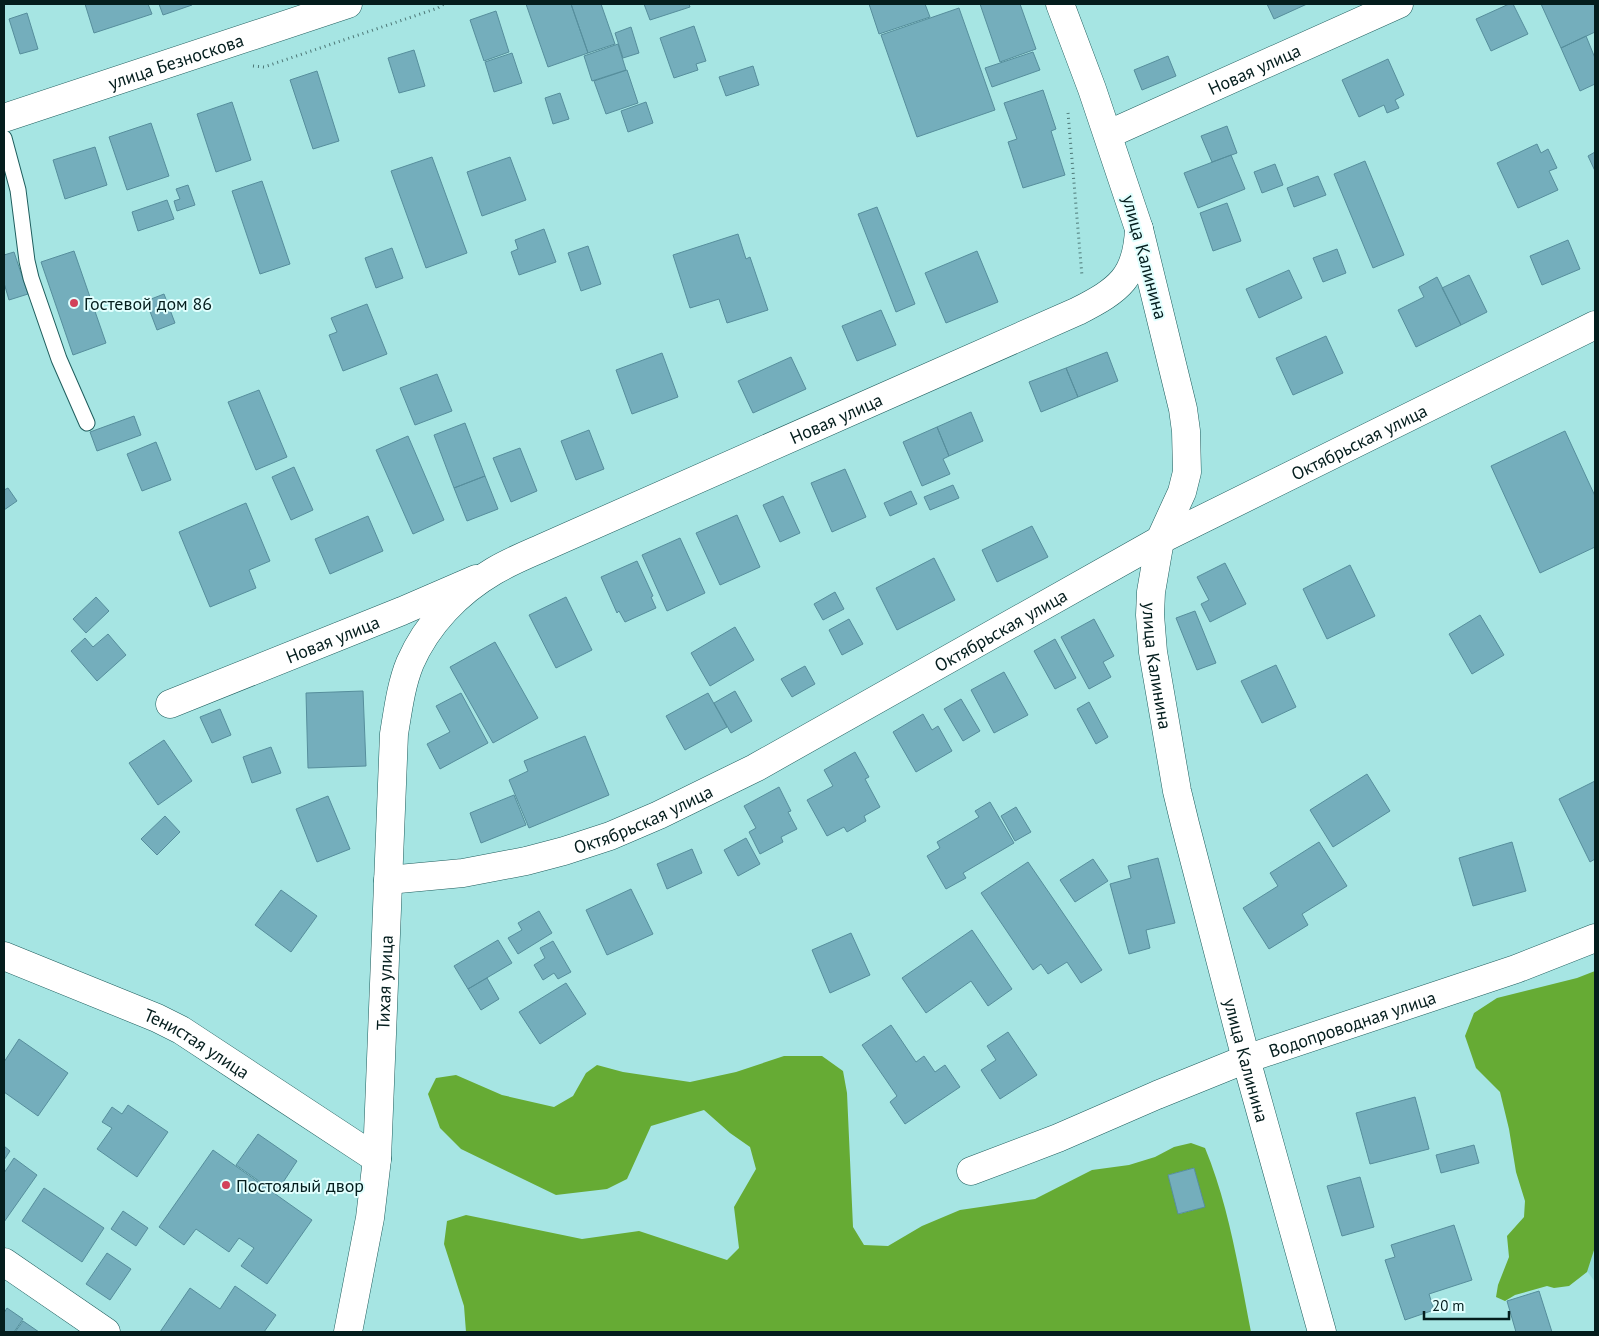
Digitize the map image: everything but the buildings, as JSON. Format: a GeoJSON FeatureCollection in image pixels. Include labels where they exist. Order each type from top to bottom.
{"type":"FeatureCollection","features":[{"type":"Feature","properties":{"kind":"street","name":"улица Безноскова"},"geometry":{"type":"LineString","coordinates":[[4,118],[348,4]]}},
{"type":"Feature","properties":{"kind":"street","name":"улица Калинина"},"geometry":{"type":"LineString","coordinates":[[1060,4],[1109,134],[1140,229],[1183,409],[1186,430],[1187,472],[1182,492],[1160,540],[1150,592],[1150,615],[1155,662],[1177,791],[1246,1059],[1322,1332]]}},
{"type":"Feature","properties":{"kind":"street","name":"Новая улица"},"geometry":{"type":"LineString","coordinates":[[1109,134],[1399,4]]}},
{"type":"Feature","properties":{"kind":"street","name":"Новая улица"},"geometry":{"type":"LineString","coordinates":[[170,704],[494,572],[542,548],[1091,304],[1122,282],[1134,265],[1140,229]]}},
{"type":"Feature","properties":{"kind":"street","name":"Октябрьская улица"},"geometry":{"type":"LineString","coordinates":[[388,880],[463,873],[526,861],[592,842],[659,815],[755,768],[1160,540],[1595,325]]}},
{"type":"Feature","properties":{"kind":"street","name":"Новая улица"},"geometry":{"type":"LineString","coordinates":[[425,635],[460,596],[494,572]]}},
{"type":"Feature","properties":{"kind":"street","name":"Тихая улица"},"geometry":{"type":"LineString","coordinates":[[348,1332],[370,1218],[377,1159],[394,734],[400,698],[410,664],[425,635]]}},
{"type":"Feature","properties":{"kind":"street","name":"Водопроводная улица"},"geometry":{"type":"LineString","coordinates":[[972,1171],[1058,1138],[1246,1059],[1516,969],[1595,938]]}},
{"type":"Feature","properties":{"kind":"street","name":"Тенистая улица"},"geometry":{"type":"LineString","coordinates":[[4,956],[130,1006],[182,1030],[377,1159]]}},
{"type":"Feature","properties":{"kind":"street"},"geometry":{"type":"LineString","coordinates":[[4,1262],[106,1332]]}},
{"type":"Feature","properties":{"kind":"lane"},"geometry":{"type":"LineString","coordinates":[[4,138],[18,190],[31,278],[59,359],[88,423]]}},
{"type":"Feature","properties":{"kind":"path"},"geometry":{"type":"LineString","coordinates":[[1067,105],[1082,274],[1081,282]]}},
{"type":"Feature","properties":{"kind":"shaded area"},"geometry":{"type":"Polygon","coordinates":[[[1595,1241],[1595,1282],[1579,1260],[1595,1241]]]}},
{"type":"Feature","properties":{"kind":"green space"},"geometry":{"type":"Polygon","coordinates":[[[1595,971],[1595,1247],[1587,1272],[1569,1286],[1554,1288],[1547,1286],[1515,1295],[1505,1301],[1496,1297],[1498,1285],[1509,1257],[1507,1236],[1524,1217],[1525,1201],[1516,1172],[1509,1129],[1500,1092],[1476,1068],[1465,1036],[1474,1013],[1497,998],[1577,978],[1595,971]]]}},
{"type":"Feature","properties":{"kind":"green space"},"geometry":{"type":"Polygon","coordinates":[[[784,1056],[822,1056],[843,1071],[847,1093],[853,1227],[864,1245],[888,1246],[922,1226],[960,1210],[1035,1199],[1092,1170],[1129,1165],[1155,1157],[1174,1147],[1191,1143],[1205,1148],[1227,1216],[1251,1332],[466,1332],[464,1306],[444,1244],[447,1221],[466,1215],[582,1239],[639,1231],[727,1260],[739,1248],[734,1207],[756,1169],[750,1147],[730,1133],[704,1110],[651,1126],[627,1179],[607,1189],[556,1195],[461,1149],[440,1128],[428,1094],[436,1078],[456,1075],[502,1095],[554,1107],[573,1096],[586,1073],[597,1065],[623,1072],[690,1082],[736,1072],[784,1056]],[[1194,1168],[1168,1175],[1179,1214],[1204,1207],[1194,1168]]]}},
{"type":"Feature","properties":{"kind":"place","name":"Гостевой дом 86"},"geometry":{"type":"Point","coordinates":[74,303]}},
{"type":"Feature","properties":{"kind":"place","name":"Постоялый двор"},"geometry":{"type":"Point","coordinates":[226,1185]}}]}
